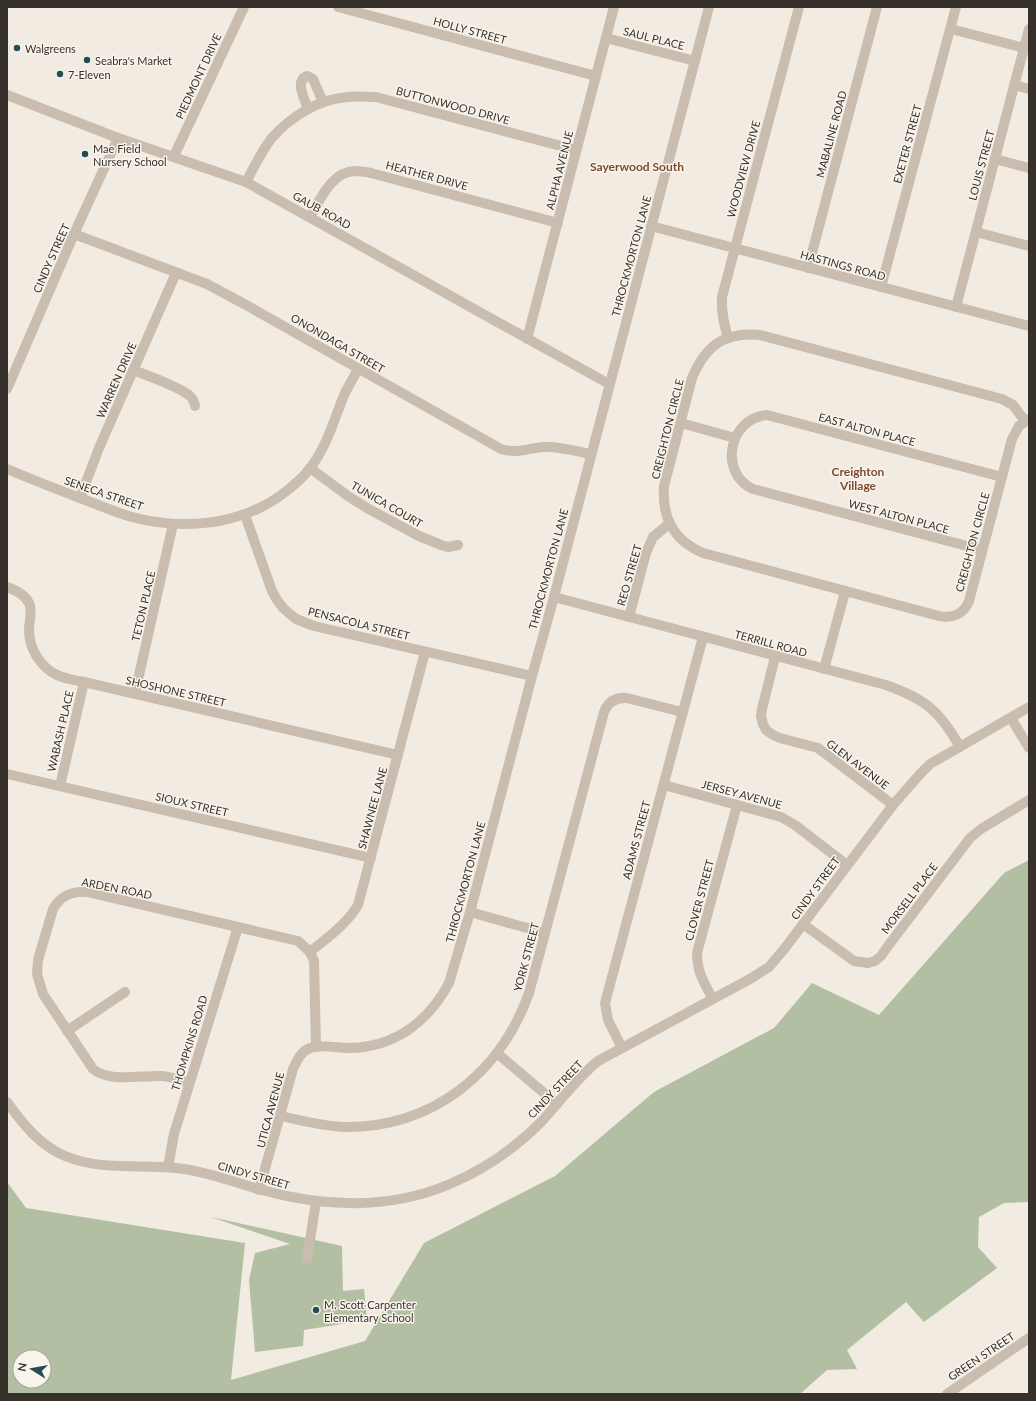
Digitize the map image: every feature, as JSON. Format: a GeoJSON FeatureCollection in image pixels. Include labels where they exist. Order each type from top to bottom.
{"type":"FeatureCollection","features":[{"type":"Feature","properties":{"kind":"street","name":"PIEDMONT DRIVE"},"geometry":{"type":"LineString","coordinates":[[174,156],[244,7]]}},
{"type":"Feature","properties":{"kind":"street","name":"HOLLY STREET"},"geometry":{"type":"LineString","coordinates":[[338,7],[596,76]]}},
{"type":"Feature","properties":{"kind":"street","name":"ALPHA AVENUE"},"geometry":{"type":"LineString","coordinates":[[527,339],[614,7]]}},
{"type":"Feature","properties":{"kind":"street","name":"THROCKMORTON LANE"},"geometry":{"type":"LineString","coordinates":[[316,1047],[351,1048],[379,1043],[402,1034],[422,1020],[437,1003],[449,983],[470,912],[554,597],[590,454],[709,7]]}},
{"type":"Feature","properties":{"kind":"street","name":"WOODVIEW DRIVE"},"geometry":{"type":"LineString","coordinates":[[728,338],[721,309],[722,297],[799,7]]}},
{"type":"Feature","properties":{"kind":"street","name":"MABALINE ROAD"},"geometry":{"type":"LineString","coordinates":[[808,268],[877,7]]}},
{"type":"Feature","properties":{"kind":"street","name":"EXETER STREET"},"geometry":{"type":"LineString","coordinates":[[881,287],[956,7]]}},
{"type":"Feature","properties":{"kind":"street","name":"LOUIS STREET"},"geometry":{"type":"LineString","coordinates":[[956,307],[1029,28]]}},
{"type":"Feature","properties":{"kind":"street"},"geometry":{"type":"LineString","coordinates":[[950,29],[1024,48]]}},
{"type":"Feature","properties":{"kind":"street","name":"SAUL PLACE"},"geometry":{"type":"LineString","coordinates":[[606,38],[695,61]]}},
{"type":"Feature","properties":{"kind":"street"},"geometry":{"type":"LineString","coordinates":[[308,109],[301,89],[301,81],[304,77],[308,76],[313,79],[323,102]]}},
{"type":"Feature","properties":{"kind":"street"},"geometry":{"type":"LineString","coordinates":[[1014,85],[1029,89]]}},
{"type":"Feature","properties":{"kind":"street","name":"GAUB ROAD"},"geometry":{"type":"LineString","coordinates":[[7,95],[118,138],[246,182],[609,384]]}},
{"type":"Feature","properties":{"kind":"street","name":"BUTTONWOOD DRIVE"},"geometry":{"type":"LineString","coordinates":[[246,182],[263,151],[272,139],[293,118],[323,102],[348,97],[376,97],[576,150]]}},
{"type":"Feature","properties":{"kind":"street","name":"CINDY STREET"},"geometry":{"type":"LineString","coordinates":[[7,389],[74,234],[118,138]]}},
{"type":"Feature","properties":{"kind":"street"},"geometry":{"type":"LineString","coordinates":[[995,159],[1029,168]]}},
{"type":"Feature","properties":{"kind":"street","name":"HEATHER DRIVE"},"geometry":{"type":"LineString","coordinates":[[310,217],[330,185],[340,176],[354,171],[371,173],[558,223]]}},
{"type":"Feature","properties":{"kind":"street","name":"HASTINGS ROAD"},"geometry":{"type":"LineString","coordinates":[[651,226],[1029,326]]}},
{"type":"Feature","properties":{"kind":"street"},"geometry":{"type":"LineString","coordinates":[[976,232],[1029,246]]}},
{"type":"Feature","properties":{"kind":"street","name":"ONONDAGA STREET"},"geometry":{"type":"LineString","coordinates":[[74,234],[207,284],[501,449],[518,452],[538,447],[552,446],[590,454]]}},
{"type":"Feature","properties":{"kind":"street","name":"WARREN DRIVE"},"geometry":{"type":"LineString","coordinates":[[80,498],[99,448],[176,273]]}},
{"type":"Feature","properties":{"kind":"street","name":"CREIGHTON CIRCLE"},"geometry":{"type":"LineString","coordinates":[[751,334],[765,336],[1002,398],[1013,405],[1027,420],[1019,426],[1014,434],[967,606],[962,612],[952,617],[944,617],[845,592],[703,553],[685,543],[669,524],[664,505],[664,486],[692,378],[699,362],[710,349],[728,338],[751,334]]}},
{"type":"Feature","properties":{"kind":"street","name":"SENECA STREET"},"geometry":{"type":"LineString","coordinates":[[7,469],[57,490],[132,517],[173,524],[209,522],[235,518],[245,515],[274,500],[310,468],[326,443],[345,394],[358,369]]}},
{"type":"Feature","properties":{"kind":"street"},"geometry":{"type":"LineString","coordinates":[[133,370],[183,391],[191,396],[194,400],[195,406]]}},
{"type":"Feature","properties":{"kind":"street","name":"EAST ALTON PLACE"},"geometry":{"type":"LineString","coordinates":[[735,438],[748,421],[767,415],[1002,477]]}},
{"type":"Feature","properties":{"kind":"street"},"geometry":{"type":"LineString","coordinates":[[681,422],[735,438]]}},
{"type":"Feature","properties":{"kind":"street","name":"WEST ALTON PLACE"},"geometry":{"type":"LineString","coordinates":[[735,438],[732,456],[734,471],[741,482],[753,489],[982,550]]}},
{"type":"Feature","properties":{"kind":"street","name":"TUNICA COURT"},"geometry":{"type":"LineString","coordinates":[[310,468],[356,501],[397,525],[436,544],[448,546],[458,545]]}},
{"type":"Feature","properties":{"kind":"street","name":"PENSACOLA STREET"},"geometry":{"type":"LineString","coordinates":[[245,515],[272,591],[282,608],[296,620],[314,626],[532,676]]}},
{"type":"Feature","properties":{"kind":"street","name":"TETON PLACE"},"geometry":{"type":"LineString","coordinates":[[135,693],[173,524]]}},
{"type":"Feature","properties":{"kind":"street","name":"REO STREET"},"geometry":{"type":"LineString","coordinates":[[629,617],[646,553],[654,537],[669,524]]}},
{"type":"Feature","properties":{"kind":"street","name":"SHOSHONE STREET"},"geometry":{"type":"LineString","coordinates":[[7,587],[21,594],[29,602],[29,627],[33,649],[39,660],[46,668],[57,675],[398,755]]}},
{"type":"Feature","properties":{"kind":"street"},"geometry":{"type":"LineString","coordinates":[[824,669],[845,592]]}},
{"type":"Feature","properties":{"kind":"street","name":"TERRILL ROAD"},"geometry":{"type":"LineString","coordinates":[[554,597],[775,657],[886,685],[914,696],[928,705],[941,718],[960,747]]}},
{"type":"Feature","properties":{"kind":"street","name":"ADAMS STREET"},"geometry":{"type":"LineString","coordinates":[[622,1048],[608,1020],[606,1003],[703,637]]}},
{"type":"Feature","properties":{"kind":"street","name":"SHAWNEE LANE"},"geometry":{"type":"LineString","coordinates":[[310,952],[343,925],[358,905],[425,652]]}},
{"type":"Feature","properties":{"kind":"street","name":"GLEN AVENUE"},"geometry":{"type":"LineString","coordinates":[[775,657],[761,716],[766,730],[780,738],[818,748],[893,805]]}},
{"type":"Feature","properties":{"kind":"street","name":"WABASH PLACE"},"geometry":{"type":"LineString","coordinates":[[60,786],[84,682]]}},
{"type":"Feature","properties":{"kind":"street","name":"YORK STREET"},"geometry":{"type":"LineString","coordinates":[[281,1116],[310,1123],[343,1127],[372,1125],[396,1120],[429,1109],[452,1096],[476,1077],[498,1054],[514,1029],[525,1005],[606,706],[612,700],[620,697],[682,712]]}},
{"type":"Feature","properties":{"kind":"street","name":"CINDY STREET"},"geometry":{"type":"LineString","coordinates":[[7,1102],[22,1123],[35,1136],[53,1150],[74,1160],[92,1165],[168,1167],[204,1173],[259,1190],[289,1197],[316,1202],[351,1204],[407,1197],[448,1185],[479,1170],[509,1150],[536,1127],[586,1070],[598,1061],[750,979],[769,966],[785,948],[893,805],[930,764],[1029,707]]}},
{"type":"Feature","properties":{"kind":"street"},"geometry":{"type":"LineString","coordinates":[[1011,718],[1029,748]]}},
{"type":"Feature","properties":{"kind":"street","name":"SIOUX STREET"},"geometry":{"type":"LineString","coordinates":[[7,774],[371,858]]}},
{"type":"Feature","properties":{"kind":"street","name":"JERSEY AVENUE"},"geometry":{"type":"LineString","coordinates":[[664,785],[781,817],[795,825],[847,865]]}},
{"type":"Feature","properties":{"kind":"street","name":"MORSELL PLACE"},"geometry":{"type":"LineString","coordinates":[[803,924],[854,961],[868,963],[875,961],[881,956],[970,838],[981,829],[1029,800]]}},
{"type":"Feature","properties":{"kind":"street","name":"CLOVER STREET"},"geometry":{"type":"LineString","coordinates":[[713,999],[702,979],[697,965],[697,953],[737,805]]}},
{"type":"Feature","properties":{"kind":"street","name":"ARDEN ROAD"},"geometry":{"type":"LineString","coordinates":[[189,1083],[166,1077],[118,1077],[103,1075],[93,1069],[43,994],[38,981],[37,966],[41,948],[53,909],[59,900],[72,892],[87,892],[298,941],[310,952]]}},
{"type":"Feature","properties":{"kind":"street"},"geometry":{"type":"LineString","coordinates":[[470,912],[545,933]]}},
{"type":"Feature","properties":{"kind":"street","name":"THOMPKINS ROAD"},"geometry":{"type":"LineString","coordinates":[[168,1167],[174,1134],[238,927]]}},
{"type":"Feature","properties":{"kind":"street"},"geometry":{"type":"LineString","coordinates":[[310,952],[314,961],[315,973],[316,1047]]}},
{"type":"Feature","properties":{"kind":"street"},"geometry":{"type":"LineString","coordinates":[[67,1030],[125,992]]}},
{"type":"Feature","properties":{"kind":"street","name":"UTICA AVENUE"},"geometry":{"type":"LineString","coordinates":[[259,1190],[296,1063],[300,1055],[305,1051],[316,1047]]}},
{"type":"Feature","properties":{"kind":"street"},"geometry":{"type":"LineString","coordinates":[[498,1054],[557,1104]]}},
{"type":"Feature","properties":{"kind":"street"},"geometry":{"type":"LineString","coordinates":[[308,1259],[316,1202]]}},
{"type":"Feature","properties":{"kind":"street","name":"GREEN STREET"},"geometry":{"type":"LineString","coordinates":[[947,1394],[1029,1338]]}},
{"type":"Feature","properties":{"kind":"green space"},"geometry":{"type":"Polygon","coordinates":[[[1029,860],[1029,1202],[1004,1203],[979,1217],[978,1247],[997,1268],[924,1322],[906,1302],[847,1350],[857,1369],[827,1370],[801,1393],[802,1394],[7,1394],[7,1182],[26,1208],[245,1243],[231,1380],[365,1341],[424,1243],[555,1176],[654,1092],[774,1028],[812,983],[879,1015],[1004,873],[1029,860]]]}},
{"type":"Feature","properties":{"kind":"green space"},"geometry":{"type":"Polygon","coordinates":[[[211,1217],[342,1246],[343,1291],[364,1289],[367,1320],[304,1330],[303,1346],[255,1352],[249,1280],[255,1253],[290,1244],[211,1217]]]}},
{"type":"Feature","properties":{"kind":"place","name":"Walgreens"},"geometry":{"type":"Point","coordinates":[17,48]}},
{"type":"Feature","properties":{"kind":"place","name":"Seabra's Market"},"geometry":{"type":"Point","coordinates":[87,60]}},
{"type":"Feature","properties":{"kind":"place","name":"7-Eleven"},"geometry":{"type":"Point","coordinates":[60,74]}},
{"type":"Feature","properties":{"kind":"place","name":"Mae Field Nursery School"},"geometry":{"type":"Point","coordinates":[85,154]}},
{"type":"Feature","properties":{"kind":"place","name":"M. Scott Carpenter Elementary School"},"geometry":{"type":"Point","coordinates":[316,1310]}},
{"type":"Feature","properties":{"kind":"district","name":"Sayerwood South"},"geometry":{"type":"Point","coordinates":[637,166]}},
{"type":"Feature","properties":{"kind":"district","name":"Creighton Village"},"geometry":{"type":"Point","coordinates":[858,478]}}]}
